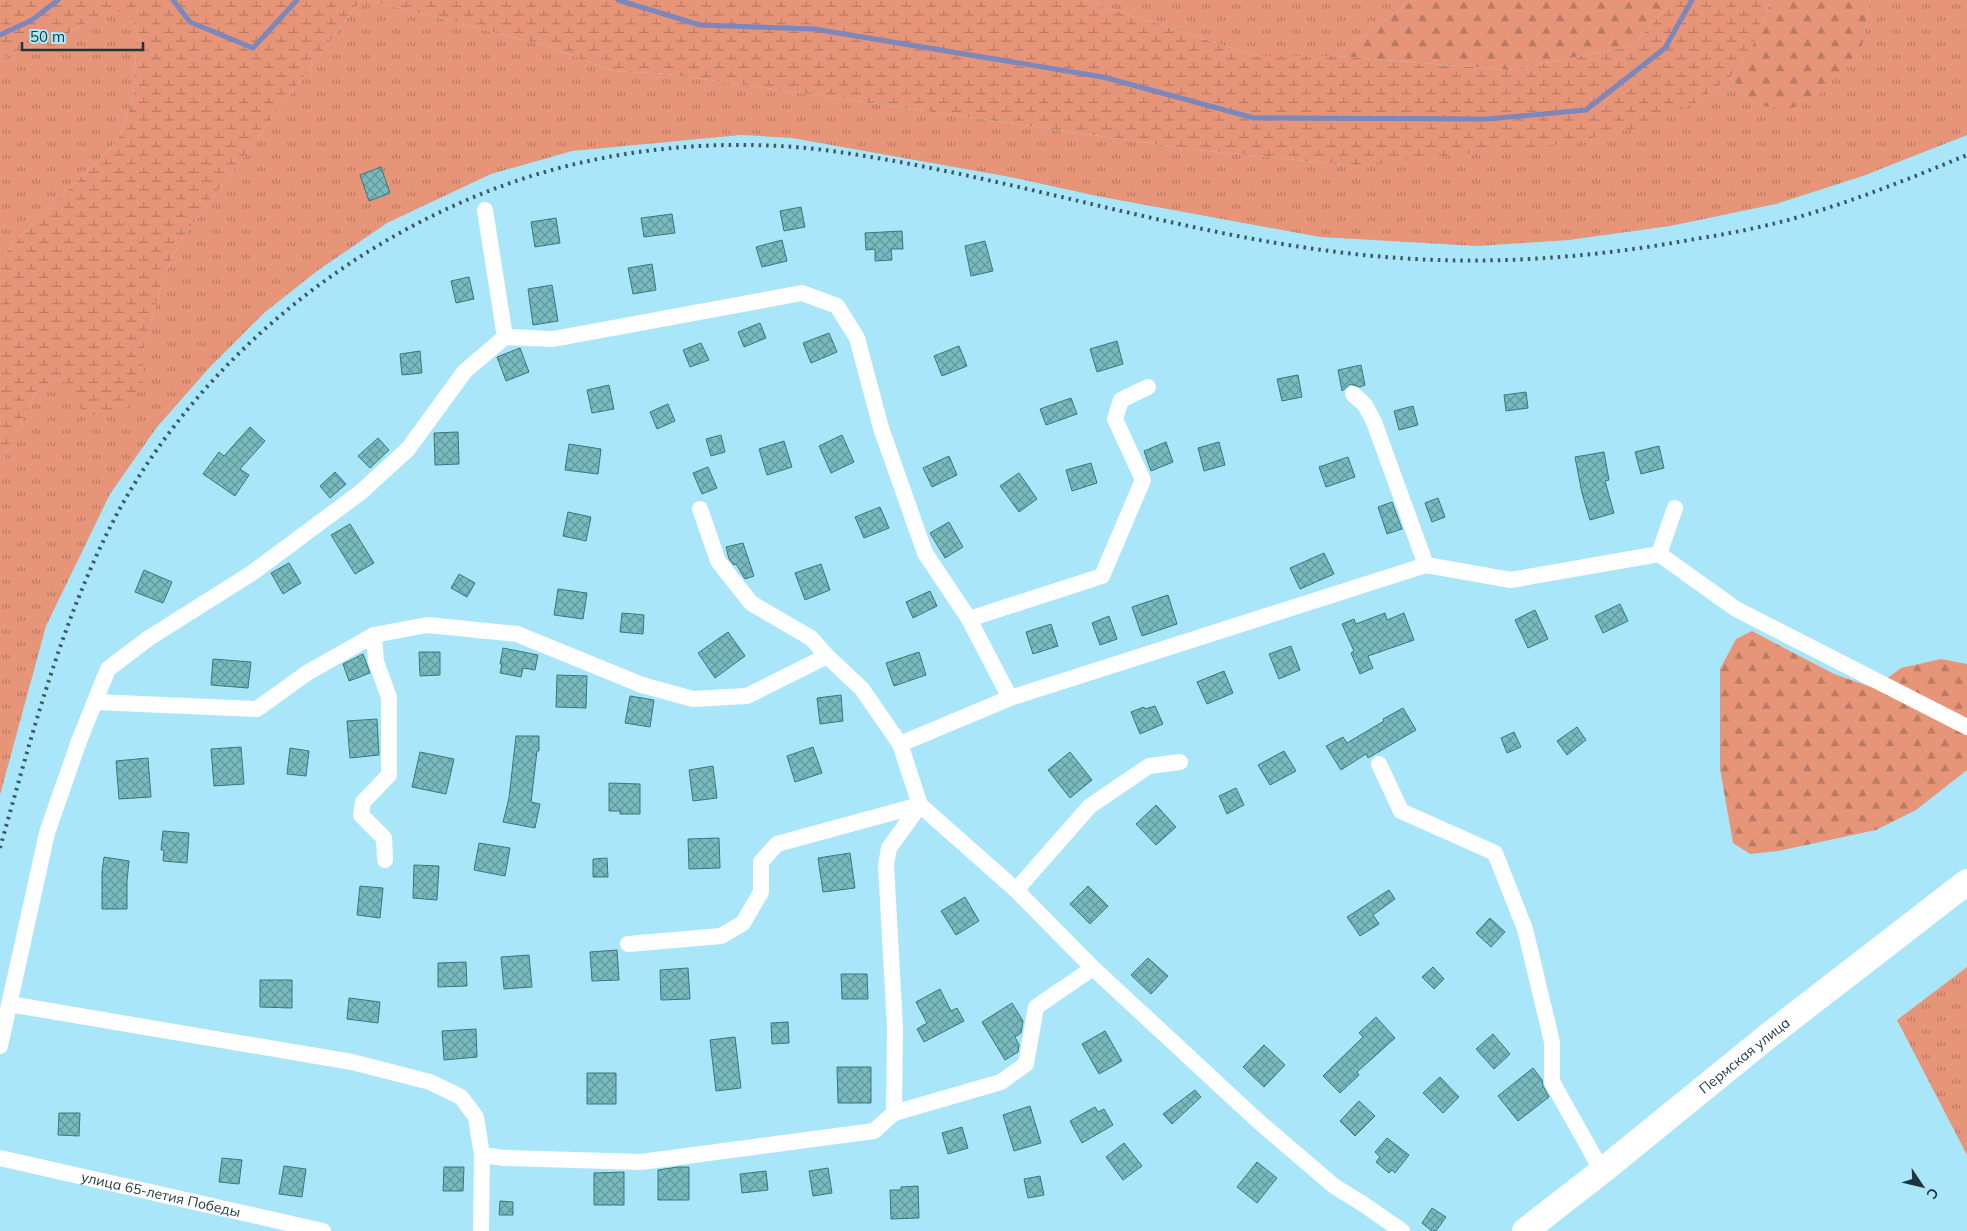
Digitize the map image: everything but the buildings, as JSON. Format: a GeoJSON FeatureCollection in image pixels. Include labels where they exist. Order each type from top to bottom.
{"type":"FeatureCollection","features":[{"type":"Feature","properties":{"kind":"main road","name":"Пермская улица"},"geometry":{"type":"LineString","coordinates":[[1525,1231],[1768,1036],[1967,882]]}},
{"type":"Feature","properties":{"kind":"street"},"geometry":{"type":"LineString","coordinates":[[485,210],[505,337]]}},
{"type":"Feature","properties":{"kind":"street"},"geometry":{"type":"LineString","coordinates":[[0,1046],[47,833],[79,740],[108,669],[150,638],[252,574],[361,492],[408,449],[465,371],[505,337],[553,339],[802,293],[837,306],[857,338],[881,428],[926,552],[969,619],[1010,698]]}},
{"type":"Feature","properties":{"kind":"street"},"geometry":{"type":"LineString","coordinates":[[969,619],[1102,576],[1143,480],[1115,419],[1121,400],[1148,387]]}},
{"type":"Feature","properties":{"kind":"street"},"geometry":{"type":"LineString","coordinates":[[1353,394],[1365,405],[1374,422],[1426,565]]}},
{"type":"Feature","properties":{"kind":"street"},"geometry":{"type":"LineString","coordinates":[[1659,554],[1675,508]]}},
{"type":"Feature","properties":{"kind":"street"},"geometry":{"type":"LineString","coordinates":[[700,509],[718,561],[752,602],[811,638],[862,689],[900,744],[920,805],[1016,890],[1093,968],[1258,1121],[1334,1186],[1402,1231]]}},
{"type":"Feature","properties":{"kind":"street"},"geometry":{"type":"LineString","coordinates":[[900,744],[1010,698],[1426,565],[1511,580],[1659,554],[1736,609],[1967,727]]}},
{"type":"Feature","properties":{"kind":"street"},"geometry":{"type":"LineString","coordinates":[[95,702],[257,710],[307,673],[374,635],[427,626],[517,634],[642,685],[694,699],[747,696],[827,656]]}},
{"type":"Feature","properties":{"kind":"street"},"geometry":{"type":"LineString","coordinates":[[374,635],[376,662],[389,697],[389,775],[363,802],[361,815],[384,838],[385,860]]}},
{"type":"Feature","properties":{"kind":"street"},"geometry":{"type":"LineString","coordinates":[[1016,890],[1090,806],[1149,766],[1180,762]]}},
{"type":"Feature","properties":{"kind":"street"},"geometry":{"type":"LineString","coordinates":[[1379,764],[1401,811],[1495,853],[1525,929],[1552,1042],[1552,1082],[1602,1171]]}},
{"type":"Feature","properties":{"kind":"street"},"geometry":{"type":"LineString","coordinates":[[628,944],[721,936],[743,923],[761,892],[761,862],[777,844],[920,805]]}},
{"type":"Feature","properties":{"kind":"street"},"geometry":{"type":"LineString","coordinates":[[894,1112],[895,1027],[886,865],[889,848],[920,805]]}},
{"type":"Feature","properties":{"kind":"street"},"geometry":{"type":"LineString","coordinates":[[482,1155],[505,1158],[641,1162],[874,1131],[894,1112],[1001,1082],[1026,1064],[1036,1007],[1093,968]]}},
{"type":"Feature","properties":{"kind":"street"},"geometry":{"type":"LineString","coordinates":[[9,1004],[352,1062],[430,1082],[461,1097],[476,1117],[482,1155],[481,1231]]}},
{"type":"Feature","properties":{"kind":"street","name":"улица 65-летия Победы"},"geometry":{"type":"LineString","coordinates":[[0,1158],[323,1231]]}},
{"type":"Feature","properties":{"kind":"green space"},"geometry":{"type":"Polygon","coordinates":[[[0,0],[361,0],[180,241],[162,282],[143,352],[143,382],[131,404],[116,415],[84,415],[68,383],[55,379],[35,394],[0,466],[0,259],[117,142],[133,100],[136,53],[140,37],[133,21],[123,12],[107,11],[67,34],[0,59],[0,0]]]}},
{"type":"Feature","properties":{"kind":"green space"},"geometry":{"type":"Polygon","coordinates":[[[361,0],[368,0],[544,45],[613,71],[667,74],[1198,150],[1356,166],[1697,102],[1730,78],[1754,104],[1862,47],[1870,0],[1967,0],[1967,135],[1863,176],[1776,204],[1670,226],[1569,240],[1477,246],[1320,237],[1097,196],[1010,177],[792,138],[741,135],[572,151],[491,174],[387,223],[317,271],[264,313],[209,368],[157,427],[110,494],[46,626],[0,795],[0,466],[35,394],[55,379],[68,383],[143,382],[143,352],[162,282],[180,241],[361,0]]]}},
{"type":"Feature","properties":{"kind":"green space"},"geometry":{"type":"Polygon","coordinates":[[[368,0],[1084,0],[1256,56],[1336,56],[1508,70],[1632,46],[1674,0],[1771,0],[1754,43],[1730,78],[1697,102],[1642,127],[1568,143],[1356,166],[1198,150],[667,74],[613,71],[544,45],[368,0]]]}},
{"type":"Feature","properties":{"kind":"green space"},"geometry":{"type":"Polygon","coordinates":[[[1084,0],[1413,0],[1336,56],[1256,56],[1084,0]]]}},
{"type":"Feature","properties":{"kind":"green space"},"geometry":{"type":"Polygon","coordinates":[[[1413,0],[1674,0],[1632,46],[1508,70],[1336,56],[1413,0]]]}},
{"type":"Feature","properties":{"kind":"green space"},"geometry":{"type":"Polygon","coordinates":[[[1771,0],[1870,0],[1862,47],[1817,97],[1787,110],[1754,104],[1730,78],[1754,43],[1771,0]]]}},
{"type":"Feature","properties":{"kind":"green space"},"geometry":{"type":"Polygon","coordinates":[[[107,11],[123,11],[133,21],[140,37],[136,53],[133,100],[117,142],[0,259],[0,59],[67,34],[107,11]]]}},
{"type":"Feature","properties":{"kind":"green space"},"geometry":{"type":"Polygon","coordinates":[[[1752,631],[1834,674],[1874,688],[1901,668],[1941,659],[1967,664],[1967,770],[1916,810],[1876,830],[1778,851],[1750,854],[1733,843],[1720,769],[1720,669],[1736,639],[1752,631]]]}},
{"type":"Feature","properties":{"kind":"green space"},"geometry":{"type":"Polygon","coordinates":[[[1967,967],[1967,1155],[1897,1020],[1967,967]]]}},
{"type":"Feature","properties":{"kind":"waterway"},"geometry":{"type":"LineString","coordinates":[[0,35],[32,20],[58,0]]}},
{"type":"Feature","properties":{"kind":"waterway"},"geometry":{"type":"LineString","coordinates":[[173,0],[190,22],[253,48],[297,0]]}},
{"type":"Feature","properties":{"kind":"waterway"},"geometry":{"type":"LineString","coordinates":[[618,0],[700,25],[814,29],[1103,77],[1254,118],[1487,119],[1586,110],[1665,48],[1692,0]]}},
{"type":"Feature","properties":{"kind":"railway"},"geometry":{"type":"LineString","coordinates":[[0,848],[50,677],[80,593],[118,512],[156,451],[201,394],[252,341],[308,294],[368,252],[432,216],[499,187],[567,166],[668,148],[737,145],[805,148],[909,164],[979,178],[1188,226],[1258,240],[1328,251],[1399,258],[1473,261],[1548,258],[1622,251],[1765,226],[1856,198],[1967,155]]}}]}
